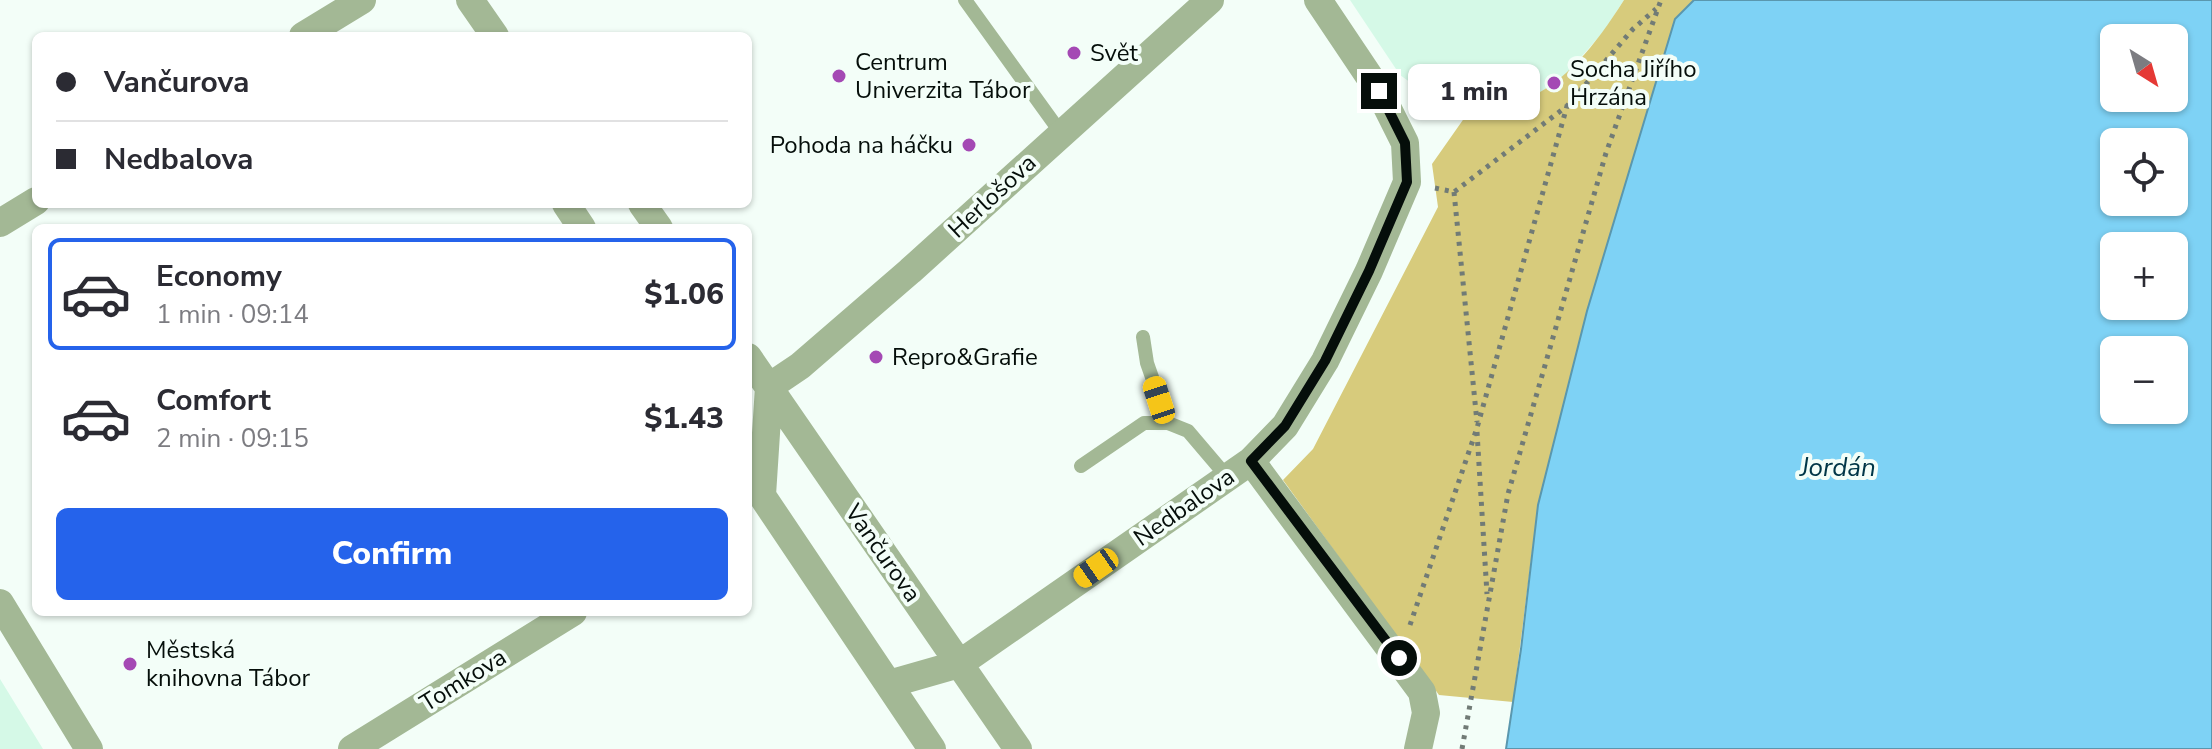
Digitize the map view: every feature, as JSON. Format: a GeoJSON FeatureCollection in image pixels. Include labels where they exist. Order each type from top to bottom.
{"type":"FeatureCollection","features":[{"type":"Feature","properties":{"kind":"street"},"geometry":{"type":"LineString","coordinates":[[310,32],[362,0]]}},
{"type":"Feature","properties":{"kind":"street"},"geometry":{"type":"LineString","coordinates":[[470,0],[492,32]]}},
{"type":"Feature","properties":{"kind":"street","name":"Herlošova"},"geometry":{"type":"LineString","coordinates":[[769,387],[800,366],[910,271],[1210,0]]}},
{"type":"Feature","properties":{"kind":"street","name":"Nedbalova"},"geometry":{"type":"LineString","coordinates":[[889,684],[959,664],[1228,478],[1251,461],[1285,426],[1325,361],[1369,271],[1407,182],[1405,143],[1379,91],[1318,0]]}},
{"type":"Feature","properties":{"kind":"street"},"geometry":{"type":"LineString","coordinates":[[0,223],[32,203]]}},
{"type":"Feature","properties":{"kind":"street","name":"Vančurova"},"geometry":{"type":"LineString","coordinates":[[752,363],[1018,749]]}},
{"type":"Feature","properties":{"kind":"street"},"geometry":{"type":"LineString","coordinates":[[769,387],[753,491],[932,749]]}},
{"type":"Feature","properties":{"kind":"street"},"geometry":{"type":"LineString","coordinates":[[1251,461],[1422,692],[1426,713],[1418,749]]}},
{"type":"Feature","properties":{"kind":"street"},"geometry":{"type":"LineString","coordinates":[[0,603],[89,749]]}},
{"type":"Feature","properties":{"kind":"street","name":"Tomkova"},"geometry":{"type":"LineString","coordinates":[[352,749],[567,616]]}},
{"type":"Feature","properties":{"kind":"lane"},"geometry":{"type":"LineString","coordinates":[[965,0],[1061,133]]}},
{"type":"Feature","properties":{"kind":"lane"},"geometry":{"type":"LineString","coordinates":[[1143,337],[1147,363],[1168,423]]}},
{"type":"Feature","properties":{"kind":"lane"},"geometry":{"type":"LineString","coordinates":[[1081,466],[1144,423],[1168,423],[1188,431],[1228,478]]}},
{"type":"Feature","properties":{"kind":"path"},"geometry":{"type":"LineString","coordinates":[[1462,749],[1508,494],[1606,153],[1661,0]]}},
{"type":"Feature","properties":{"kind":"path"},"geometry":{"type":"LineString","coordinates":[[1407,182],[1454,192],[1567,106],[1633,29],[1657,8]]}},
{"type":"Feature","properties":{"kind":"path"},"geometry":{"type":"LineString","coordinates":[[1399,658],[1477,428],[1567,106]]}},
{"type":"Feature","properties":{"kind":"path"},"geometry":{"type":"LineString","coordinates":[[1454,192],[1477,428],[1487,603]]}},
{"type":"Feature","properties":{"kind":"shaded area"},"geometry":{"type":"Polygon","coordinates":[[[1350,0],[1624,0],[1604,31],[1562,79],[1522,103],[1465,117],[1453,113],[1400,75],[1350,0]]]}},
{"type":"Feature","properties":{"kind":"shaded area"},"geometry":{"type":"Polygon","coordinates":[[[1624,0],[1694,0],[1675,19],[1587,311],[1538,505],[1513,702],[1439,695],[1283,480],[1313,449],[1438,207],[1432,164],[1465,117],[1518,103],[1559,79],[1593,45],[1624,0]]]}},
{"type":"Feature","properties":{"kind":"shaded area"},"geometry":{"type":"Polygon","coordinates":[[[0,679],[43,749],[0,749],[0,679]]]}},
{"type":"Feature","properties":{"kind":"water","name":"Jordán"},"geometry":{"type":"Polygon","coordinates":[[[1694,0],[2212,0],[2212,749],[1506,749],[1538,505],[1587,311],[1675,19],[1694,0]]]}},
{"type":"Feature","properties":{"kind":"place","name":"Svět"},"geometry":{"type":"Point","coordinates":[1074,53]}},
{"type":"Feature","properties":{"kind":"place","name":"Centrum Univerzita Tábor"},"geometry":{"type":"Point","coordinates":[839,76]}},
{"type":"Feature","properties":{"kind":"place","name":"Socha Jiřího Hrzána"},"geometry":{"type":"Point","coordinates":[1554,83]}},
{"type":"Feature","properties":{"kind":"place","name":"Pohoda na háčku"},"geometry":{"type":"Point","coordinates":[969,145]}},
{"type":"Feature","properties":{"kind":"place","name":"Repro&Grafie"},"geometry":{"type":"Point","coordinates":[876,357]}},
{"type":"Feature","properties":{"kind":"place","name":"Městská knihovna Tábor"},"geometry":{"type":"Point","coordinates":[130,664]}},
{"type":"Feature","properties":{"kind":"route"},"geometry":{"type":"LineString","coordinates":[[1379,91],[1405,143],[1407,182],[1369,271],[1325,361],[1285,426],[1251,461],[1399,658]]}}]}
